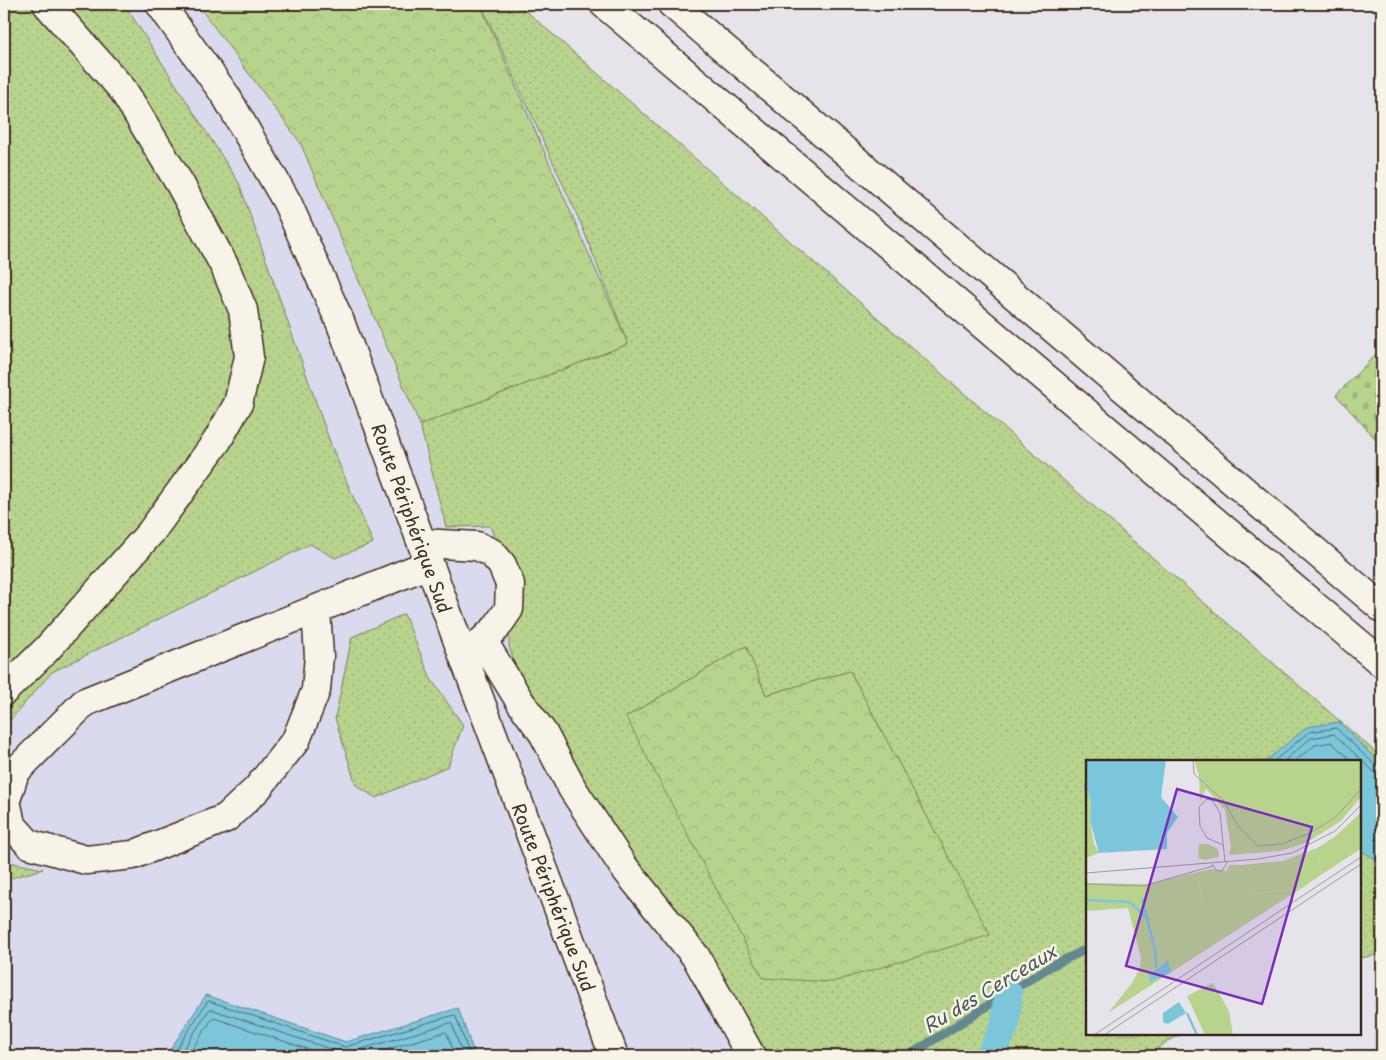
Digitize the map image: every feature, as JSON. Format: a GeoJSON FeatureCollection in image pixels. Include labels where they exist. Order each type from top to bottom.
{"type":"FeatureCollection","features":[{"type":"Feature","properties":{"kind":"main road"},"geometry":{"type":"LineString","coordinates":[[4,691],[46,649],[151,532],[217,441],[238,404],[249,357],[243,310],[225,267],[180,184],[124,90],[48,4]]}},
{"type":"Feature","properties":{"kind":"main road","name":"Route Périphérique Sud"},"geometry":{"type":"LineString","coordinates":[[160,4],[226,96],[287,202],[341,324],[426,553],[473,649],[614,1056]]}},
{"type":"Feature","properties":{"kind":"main road"},"geometry":{"type":"LineString","coordinates":[[604,4],[1382,663]]}},
{"type":"Feature","properties":{"kind":"main road"},"geometry":{"type":"LineString","coordinates":[[672,4],[1382,608]]}},
{"type":"Feature","properties":{"kind":"main road"},"geometry":{"type":"LineString","coordinates":[[316,610],[319,656],[316,690],[296,740],[258,790],[226,818],[133,855],[86,860],[29,844],[11,824],[6,800],[15,772],[85,702],[316,610],[426,553],[477,546],[492,553],[502,565],[510,584],[509,608],[496,628],[473,649],[521,703],[543,733],[572,788],[623,866],[696,957],[751,1056]]}},
{"type":"Feature","properties":{"kind":"shaded area"},"geometry":{"type":"Polygon","coordinates":[[[4,4],[481,4],[582,226],[766,695],[1054,1056],[4,1056],[4,4]]]}},
{"type":"Feature","properties":{"kind":"green space"},"geometry":{"type":"Polygon","coordinates":[[[4,4],[123,4],[128,10],[239,183],[331,445],[373,543],[335,558],[310,544],[52,672],[4,727],[4,4]]]}},
{"type":"Feature","properties":{"kind":"green space"},"geometry":{"type":"Polygon","coordinates":[[[197,4],[480,4],[628,344],[420,425],[300,142],[197,4]]]}},
{"type":"Feature","properties":{"kind":"green space"},"geometry":{"type":"Polygon","coordinates":[[[481,4],[518,4],[1382,758],[1382,957],[1377,955],[1361,958],[1361,760],[1086,760],[1086,1035],[1180,1035],[1168,1041],[1148,1056],[741,1056],[524,693],[509,646],[508,571],[490,526],[446,527],[420,425],[628,344],[582,226],[481,4]],[[746,646],[626,717],[989,935],[850,671],[766,695],[746,646]]]}},
{"type":"Feature","properties":{"kind":"green space"},"geometry":{"type":"Polygon","coordinates":[[[1382,348],[1382,446],[1336,395],[1382,348]]]}},
{"type":"Feature","properties":{"kind":"green space"},"geometry":{"type":"Polygon","coordinates":[[[404,614],[431,679],[463,725],[448,766],[376,798],[356,785],[335,718],[352,637],[404,614]]]}},
{"type":"Feature","properties":{"kind":"green space"},"geometry":{"type":"Polygon","coordinates":[[[746,646],[766,695],[850,671],[990,935],[832,982],[763,978],[626,717],[746,646]]]}},
{"type":"Feature","properties":{"kind":"green space"},"geometry":{"type":"Polygon","coordinates":[[[4,861],[43,869],[4,880],[4,861]]]}},
{"type":"Feature","properties":{"kind":"water"},"geometry":{"type":"Polygon","coordinates":[[[1339,722],[1382,765],[1382,863],[1361,851],[1361,760],[1267,760],[1307,727],[1339,722]]]}},
{"type":"Feature","properties":{"kind":"water"},"geometry":{"type":"Polygon","coordinates":[[[206,995],[346,1042],[458,1008],[475,1056],[166,1056],[206,995]]]}},
{"type":"Feature","properties":{"kind":"waterway","name":"Ru des Cerceaux"},"geometry":{"type":"LineString","coordinates":[[908,1056],[1051,966],[1086,949]]}},
{"type":"Feature","properties":{"kind":"waterway"},"geometry":{"type":"LineString","coordinates":[[990,1056],[1005,1025],[1008,994]]}}]}
